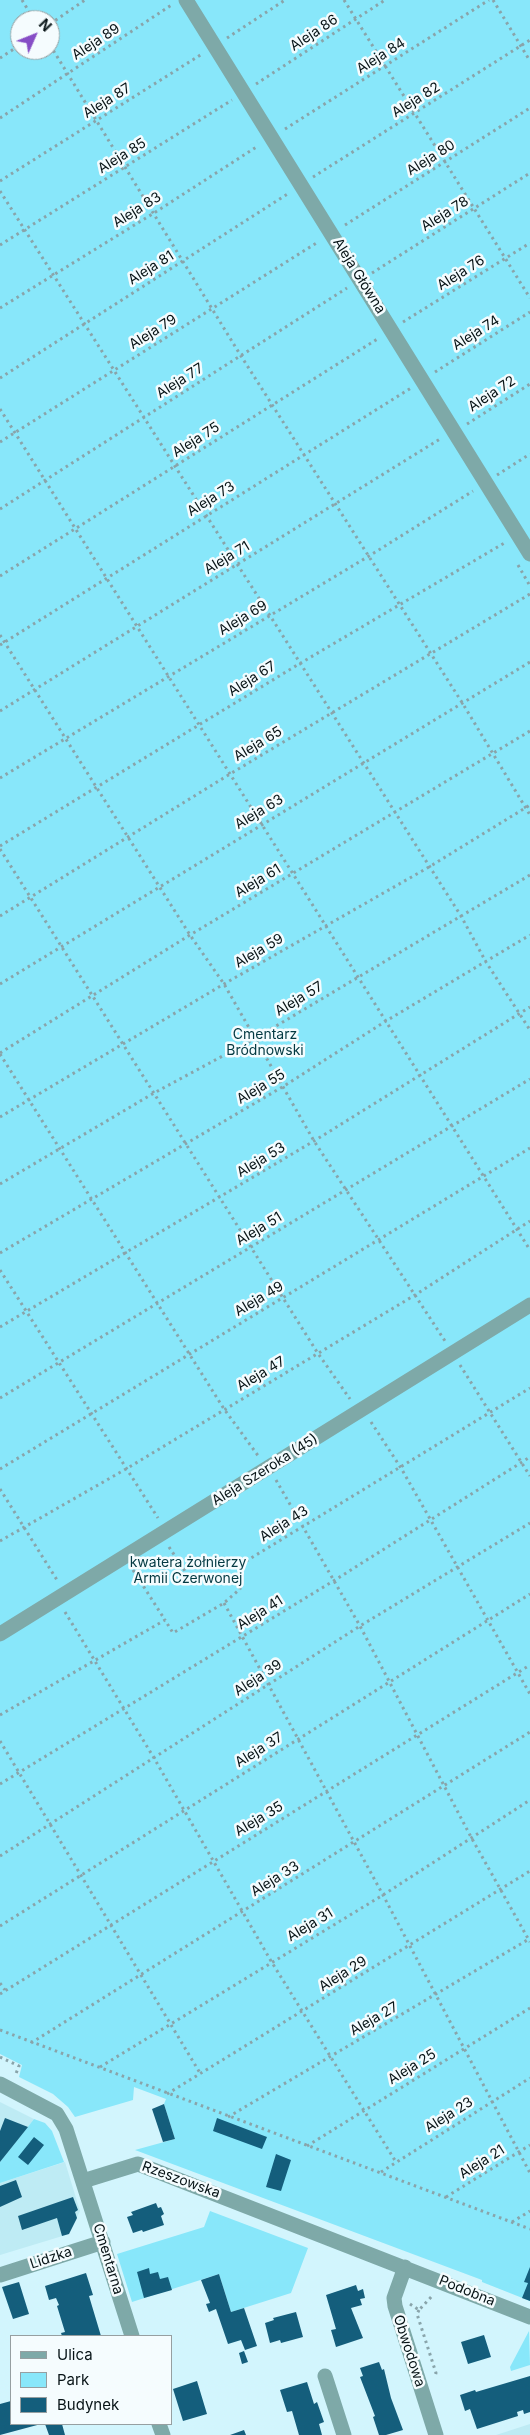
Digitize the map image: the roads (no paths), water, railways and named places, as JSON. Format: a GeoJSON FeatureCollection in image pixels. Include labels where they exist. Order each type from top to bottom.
{"type":"FeatureCollection","features":[{"type":"Feature","properties":{"kind":"street","name":"Aleja Główna"},"geometry":{"type":"LineString","coordinates":[[186,0],[220,42],[367,276],[491,478],[518,535],[530,554]]}},
{"type":"Feature","properties":{"kind":"street","name":"Aleja Szeroka (45)"},"geometry":{"type":"LineString","coordinates":[[0,1634],[530,1305]]}},
{"type":"Feature","properties":{"kind":"street"},"geometry":{"type":"LineString","coordinates":[[0,2084],[57,2114],[66,2129],[83,2181]]}},
{"type":"Feature","properties":{"kind":"street","name":"Rzeszowska"},"geometry":{"type":"LineString","coordinates":[[83,2181],[138,2164],[405,2266]]}},
{"type":"Feature","properties":{"kind":"street","name":"Cmentarna"},"geometry":{"type":"LineString","coordinates":[[83,2181],[132,2335]]}},
{"type":"Feature","properties":{"kind":"street","name":"Lidzka"},"geometry":{"type":"LineString","coordinates":[[0,2274],[103,2242]]}},
{"type":"Feature","properties":{"kind":"street","name":"Podobna"},"geometry":{"type":"LineString","coordinates":[[405,2266],[530,2316]]}},
{"type":"Feature","properties":{"kind":"street","name":"Obwodowa"},"geometry":{"type":"LineString","coordinates":[[405,2266],[394,2298],[395,2306],[436,2435]]}},
{"type":"Feature","properties":{"kind":"street"},"geometry":{"type":"LineString","coordinates":[[325,2376],[344,2435]]}},
{"type":"Feature","properties":{"kind":"park label","name":"Cmentarz Bródnowski"},"geometry":{"type":"Point","coordinates":[265,1044]}},
{"type":"Feature","properties":{"kind":"park label","name":"kwatera żołnierzy Armii Czerwonej"},"geometry":{"type":"Point","coordinates":[188,1572]}}]}
